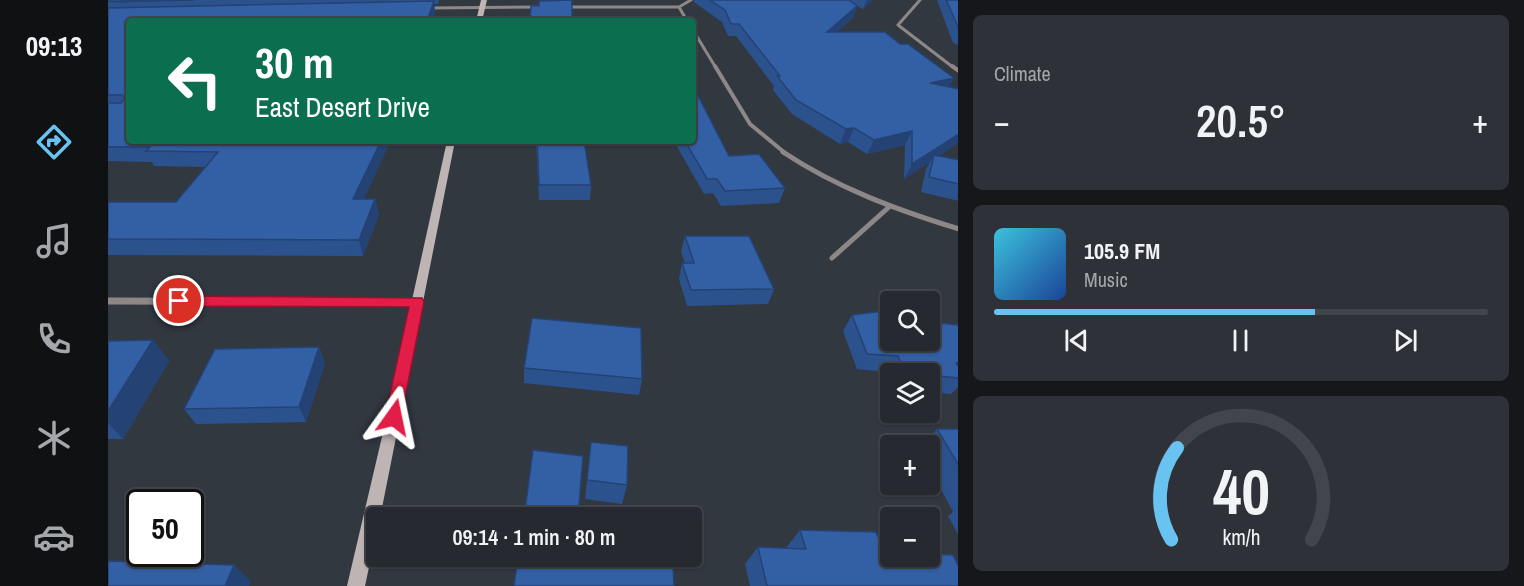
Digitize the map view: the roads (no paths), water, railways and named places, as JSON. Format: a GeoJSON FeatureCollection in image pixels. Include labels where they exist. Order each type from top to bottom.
{"type":"FeatureCollection","features":[{"type":"Feature","properties":{"kind":"main road"},"geometry":{"type":"LineString","coordinates":[[479,18],[484,0]]}},
{"type":"Feature","properties":{"kind":"main road"},"geometry":{"type":"LineString","coordinates":[[356,586],[450,144]]}},
{"type":"Feature","properties":{"kind":"street"},"geometry":{"type":"LineString","coordinates":[[561,7],[679,7],[691,0]]}},
{"type":"Feature","properties":{"kind":"street"},"geometry":{"type":"LineString","coordinates":[[920,0],[898,25],[913,39],[958,71]]}},
{"type":"Feature","properties":{"kind":"street"},"geometry":{"type":"LineString","coordinates":[[417,8],[549,7]]}},
{"type":"Feature","properties":{"kind":"street"},"geometry":{"type":"LineString","coordinates":[[679,7],[685,18]]}},
{"type":"Feature","properties":{"kind":"street"},"geometry":{"type":"LineString","coordinates":[[696,35],[750,124],[784,153],[826,177],[889,207],[958,229]]}},
{"type":"Feature","properties":{"kind":"street"},"geometry":{"type":"LineString","coordinates":[[832,258],[889,207]]}},
{"type":"Feature","properties":{"kind":"street"},"geometry":{"type":"LineString","coordinates":[[108,301],[417,302]]}}]}
